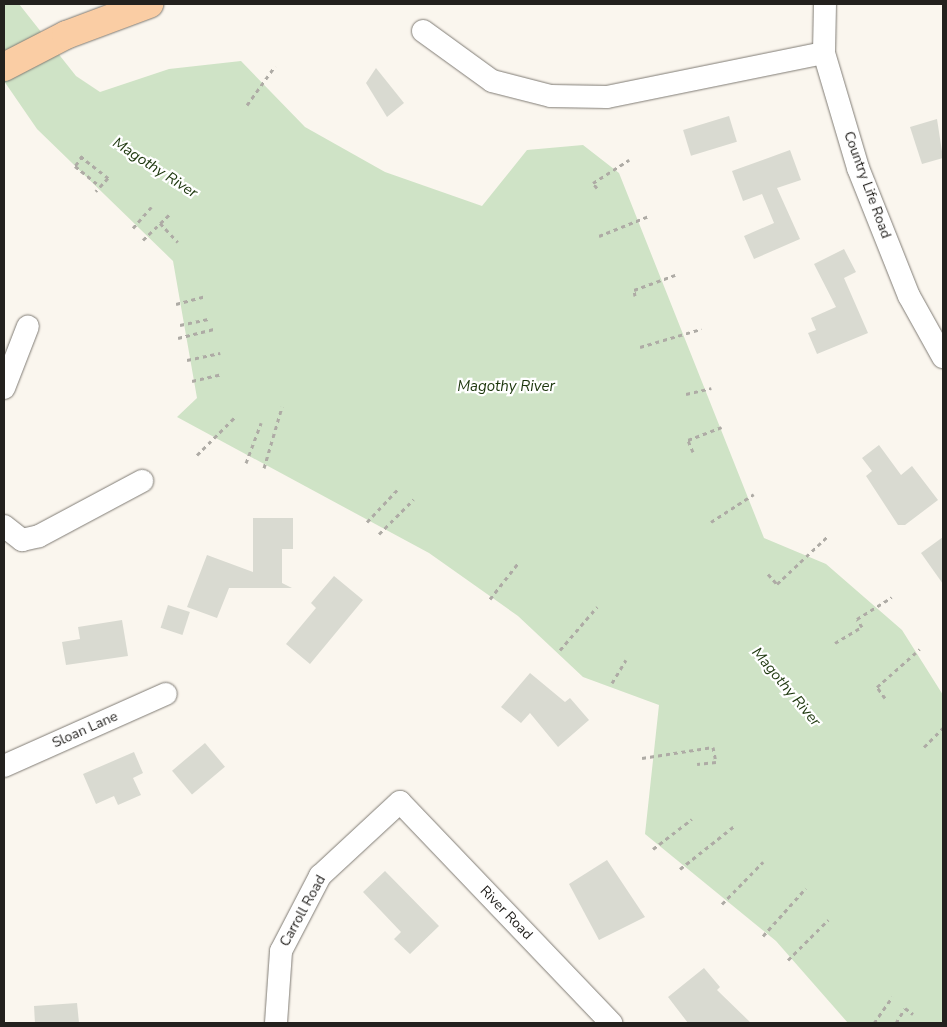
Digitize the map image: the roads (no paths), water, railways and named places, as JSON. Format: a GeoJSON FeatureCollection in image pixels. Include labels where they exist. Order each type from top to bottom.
{"type":"FeatureCollection","features":[{"type":"Feature","properties":{"kind":"main road"},"geometry":{"type":"LineString","coordinates":[[4,67],[66,35],[149,4]]}},
{"type":"Feature","properties":{"kind":"street","name":"Country Life Road"},"geometry":{"type":"LineString","coordinates":[[825,4],[824,53],[858,168],[909,296],[943,357]]}},
{"type":"Feature","properties":{"kind":"street"},"geometry":{"type":"LineString","coordinates":[[423,30],[492,81],[551,96],[607,97],[824,53]]}},
{"type":"Feature","properties":{"kind":"street"},"geometry":{"type":"LineString","coordinates":[[4,388],[28,326]]}},
{"type":"Feature","properties":{"kind":"street"},"geometry":{"type":"LineString","coordinates":[[4,526],[22,540],[39,536],[142,481]]}},
{"type":"Feature","properties":{"kind":"street","name":"Sloan Lane"},"geometry":{"type":"LineString","coordinates":[[4,766],[166,694]]}},
{"type":"Feature","properties":{"kind":"street","name":"Carroll Road"},"geometry":{"type":"LineString","coordinates":[[276,1023],[281,951],[320,876],[400,802]]}},
{"type":"Feature","properties":{"kind":"street","name":"River Road"},"geometry":{"type":"LineString","coordinates":[[400,802],[611,1023]]}},
{"type":"Feature","properties":{"kind":"water","name":"Magothy River"},"geometry":{"type":"Polygon","coordinates":[[[4,4],[19,4],[76,76],[100,92],[169,69],[241,61],[305,127],[385,172],[482,206],[527,150],[583,145],[619,173],[764,538],[826,564],[902,630],[943,695],[943,1023],[848,1023],[776,941],[645,834],[659,705],[583,677],[518,616],[429,553],[177,417],[197,398],[173,261],[37,129],[4,81],[4,4]]]}}]}
